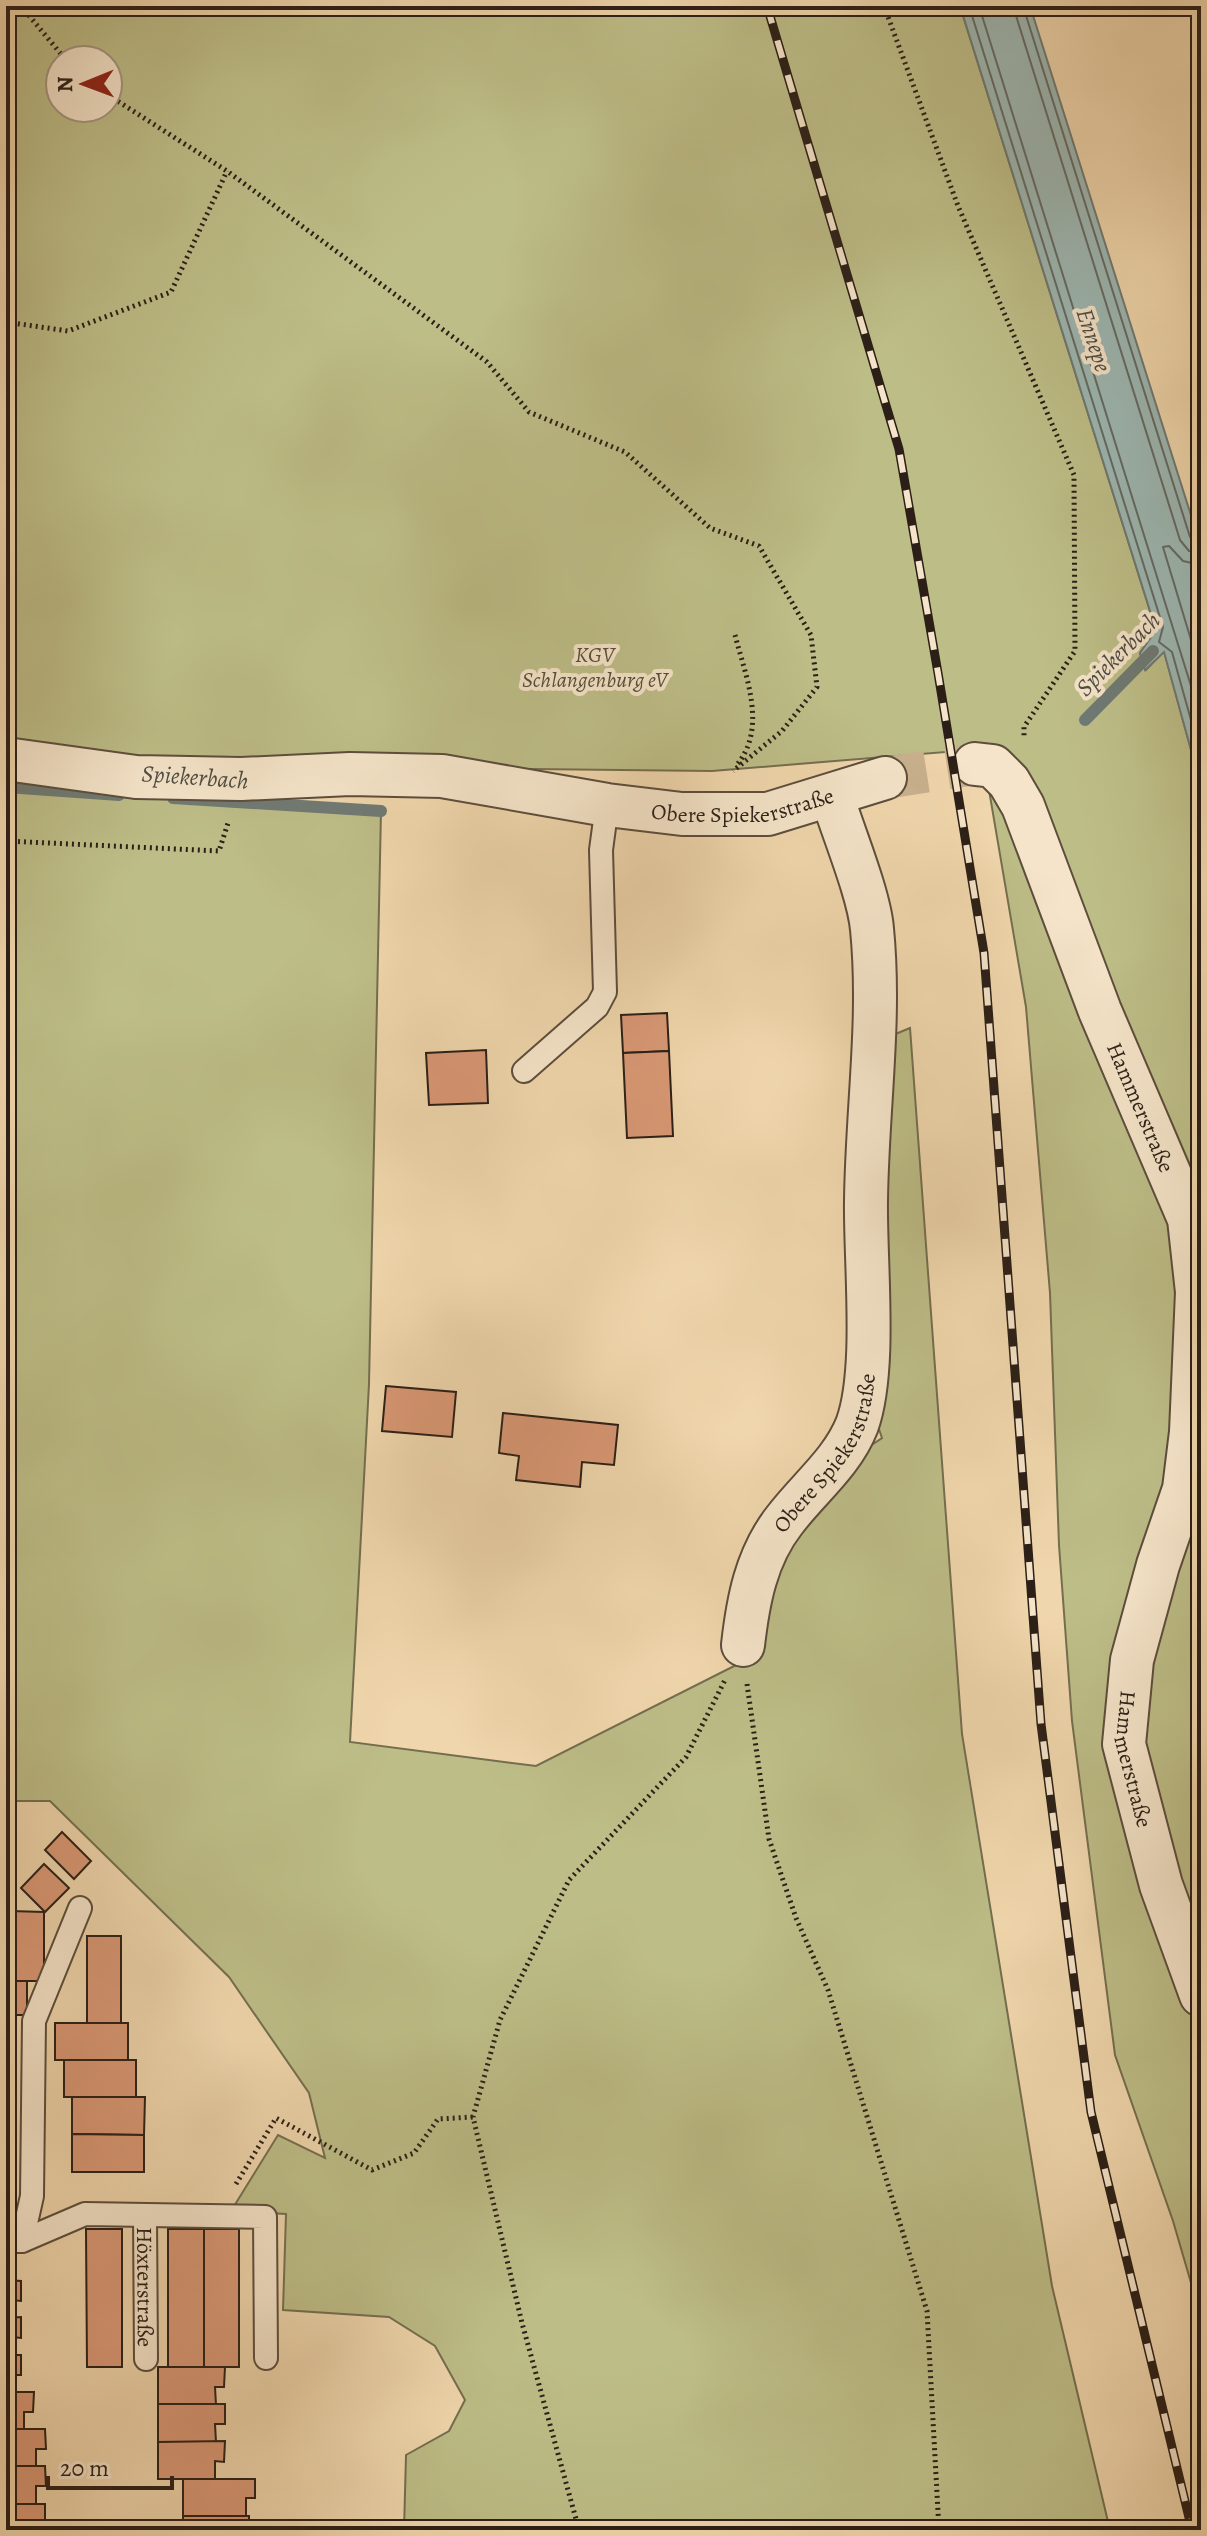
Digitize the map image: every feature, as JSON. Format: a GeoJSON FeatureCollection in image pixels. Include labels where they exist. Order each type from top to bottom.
{"type":"FeatureCollection","features":[{"type":"Feature","properties":{"kind":"street","name":"Obere Spiekerstraße"},"geometry":{"type":"LineString","coordinates":[[6,759],[136,777],[442,776],[607,805],[682,814],[768,814],[832,796],[872,926],[876,1042],[866,1198],[866,1391],[856,1426],[841,1455],[782,1522],[765,1554],[748,1596],[743,1645]]}},
{"type":"Feature","properties":{"kind":"street","name":"Hammerstraße"},"geometry":{"type":"LineString","coordinates":[[975,764],[993,766],[1009,782],[1023,806],[1100,1011],[1189,1219],[1197,1292],[1191,1432],[1184,1489],[1158,1565],[1132,1660],[1124,1744],[1161,1885],[1201,1995]]}},
{"type":"Feature","properties":{"kind":"street"},"geometry":{"type":"LineString","coordinates":[[832,796],[885,778]]}},
{"type":"Feature","properties":{"kind":"lane"},"geometry":{"type":"LineString","coordinates":[[524,1071],[597,1007],[605,992],[601,850],[607,805]]}},
{"type":"Feature","properties":{"kind":"lane","name":"Höxterstraße"},"geometry":{"type":"LineString","coordinates":[[14,2241],[32,2196],[34,2021],[80,1908]]}},
{"type":"Feature","properties":{"kind":"lane","name":"Höxterstraße"},"geometry":{"type":"LineString","coordinates":[[14,2241],[85,2214],[265,2217],[266,2358]]}},
{"type":"Feature","properties":{"kind":"lane","name":"Höxterstraße"},"geometry":{"type":"LineString","coordinates":[[145,2215],[146,2359]]}},
{"type":"Feature","properties":{"kind":"path"},"geometry":{"type":"LineString","coordinates":[[21,6],[53,44]]}},
{"type":"Feature","properties":{"kind":"path"},"geometry":{"type":"LineString","coordinates":[[884,6],[958,206],[1074,475],[1075,651],[1024,727],[1024,742]]}},
{"type":"Feature","properties":{"kind":"path"},"geometry":{"type":"LineString","coordinates":[[124,105],[227,171],[487,362],[529,412],[625,452],[710,528],[759,546],[811,635],[817,687],[782,731]]}},
{"type":"Feature","properties":{"kind":"path"},"geometry":{"type":"LineString","coordinates":[[6,322],[68,331],[171,292],[227,171]]}},
{"type":"Feature","properties":{"kind":"path"},"geometry":{"type":"LineString","coordinates":[[728,776],[748,752],[755,710],[735,635]]}},
{"type":"Feature","properties":{"kind":"path"},"geometry":{"type":"LineString","coordinates":[[6,841],[219,851],[241,779]]}},
{"type":"Feature","properties":{"kind":"path"},"geometry":{"type":"LineString","coordinates":[[579,2530],[522,2323],[473,2117],[500,2020],[569,1880],[686,1757],[743,1645]]}},
{"type":"Feature","properties":{"kind":"path"},"geometry":{"type":"LineString","coordinates":[[743,1645],[769,1839],[796,1918],[828,1990],[927,2311],[939,2530]]}},
{"type":"Feature","properties":{"kind":"path"},"geometry":{"type":"LineString","coordinates":[[234,2186],[276,2118],[372,2170],[414,2153],[438,2119],[473,2117]]}},
{"type":"Feature","properties":{"kind":"green space","name":"KGV Schlangenburg eV"},"geometry":{"type":"Polygon","coordinates":[[[6,6],[960,6],[1156,630],[1140,653],[1146,670],[1164,651],[1201,786],[1201,2317],[1173,2221],[1115,2055],[1072,1721],[1059,1545],[1050,1293],[1026,1007],[982,749],[712,771],[6,763],[6,6]]]}},
{"type":"Feature","properties":{"kind":"green space"},"geometry":{"type":"Polygon","coordinates":[[[6,787],[381,811],[369,1384],[350,1742],[536,1766],[758,1654],[768,1575],[864,1450],[882,1438],[866,1391],[876,1042],[910,1028],[962,1734],[1052,2286],[1110,2530],[404,2530],[406,2455],[449,2431],[465,2400],[435,2346],[389,2317],[283,2310],[286,2214],[231,2211],[278,2135],[325,2158],[309,2093],[229,1977],[50,1801],[6,1801],[6,787]]]}},
{"type":"Feature","properties":{"kind":"water","name":"Ennepe"},"geometry":{"type":"Polygon","coordinates":[[[960,6],[1030,6],[1201,547],[1201,786],[1164,652],[1145,670],[1140,653],[1156,630],[960,6]]]}},
{"type":"Feature","properties":{"kind":"building"},"geometry":{"type":"Polygon","coordinates":[[[667,1013],[669,1051],[623,1053],[621,1015],[667,1013]]]}},
{"type":"Feature","properties":{"kind":"building"},"geometry":{"type":"Polygon","coordinates":[[[486,1050],[488,1103],[429,1105],[426,1053],[486,1050]]]}},
{"type":"Feature","properties":{"kind":"building"},"geometry":{"type":"Polygon","coordinates":[[[669,1051],[673,1136],[627,1138],[623,1053],[669,1051]]]}},
{"type":"Feature","properties":{"kind":"building"},"geometry":{"type":"Polygon","coordinates":[[[386,1386],[456,1392],[452,1437],[382,1431],[386,1386]]]}},
{"type":"Feature","properties":{"kind":"building"},"geometry":{"type":"Polygon","coordinates":[[[503,1413],[618,1425],[614,1465],[582,1462],[580,1487],[516,1480],[519,1456],[499,1453],[503,1413]]]}},
{"type":"Feature","properties":{"kind":"building"},"geometry":{"type":"Polygon","coordinates":[[[62,1832],[91,1861],[74,1879],[45,1850],[62,1832]]]}},
{"type":"Feature","properties":{"kind":"building"},"geometry":{"type":"Polygon","coordinates":[[[44,1864],[69,1888],[45,1912],[21,1888],[44,1864]]]}},
{"type":"Feature","properties":{"kind":"building"},"geometry":{"type":"Polygon","coordinates":[[[6,1907],[9,1907],[9,1980],[6,1980],[6,1907]]]}},
{"type":"Feature","properties":{"kind":"building"},"geometry":{"type":"Polygon","coordinates":[[[10,1911],[44,1912],[44,1981],[9,1981],[10,1911]]]}},
{"type":"Feature","properties":{"kind":"building"},"geometry":{"type":"Polygon","coordinates":[[[87,1936],[121,1936],[121,2023],[87,2023],[87,1936]]]}},
{"type":"Feature","properties":{"kind":"building"},"geometry":{"type":"Polygon","coordinates":[[[9,1981],[27,1981],[27,2015],[10,2015],[9,1981]]]}},
{"type":"Feature","properties":{"kind":"building"},"geometry":{"type":"Polygon","coordinates":[[[55,2023],[128,2023],[128,2060],[55,2060],[55,2023]]]}},
{"type":"Feature","properties":{"kind":"building"},"geometry":{"type":"Polygon","coordinates":[[[64,2060],[136,2060],[136,2097],[64,2097],[64,2060]]]}},
{"type":"Feature","properties":{"kind":"building"},"geometry":{"type":"Polygon","coordinates":[[[72,2097],[145,2097],[144,2135],[72,2134],[72,2097]]]}},
{"type":"Feature","properties":{"kind":"building"},"geometry":{"type":"Polygon","coordinates":[[[72,2134],[144,2135],[144,2172],[72,2172],[72,2134]]]}},
{"type":"Feature","properties":{"kind":"building"},"geometry":{"type":"Polygon","coordinates":[[[86,2229],[122,2229],[122,2367],[87,2367],[86,2229]]]}},
{"type":"Feature","properties":{"kind":"building"},"geometry":{"type":"Polygon","coordinates":[[[168,2229],[204,2229],[204,2367],[168,2367],[168,2229]]]}},
{"type":"Feature","properties":{"kind":"building"},"geometry":{"type":"Polygon","coordinates":[[[204,2229],[239,2229],[239,2367],[204,2367],[204,2229]]]}},
{"type":"Feature","properties":{"kind":"building"},"geometry":{"type":"Polygon","coordinates":[[[6,2280],[21,2281],[21,2301],[12,2300],[12,2318],[6,2318],[6,2280]]]}},
{"type":"Feature","properties":{"kind":"building"},"geometry":{"type":"Polygon","coordinates":[[[21,2317],[21,2338],[12,2337],[12,2355],[6,2355],[6,2318],[21,2317]]]}},
{"type":"Feature","properties":{"kind":"building"},"geometry":{"type":"Polygon","coordinates":[[[6,2355],[21,2355],[21,2375],[12,2375],[12,2392],[6,2392],[6,2355]]]}},
{"type":"Feature","properties":{"kind":"building"},"geometry":{"type":"Polygon","coordinates":[[[158,2367],[225,2367],[224,2387],[215,2387],[216,2405],[158,2404],[158,2367]]]}},
{"type":"Feature","properties":{"kind":"building"},"geometry":{"type":"Polygon","coordinates":[[[6,2392],[34,2392],[33,2412],[24,2412],[24,2429],[6,2429],[6,2392]]]}},
{"type":"Feature","properties":{"kind":"building"},"geometry":{"type":"Polygon","coordinates":[[[158,2404],[225,2404],[225,2424],[215,2424],[216,2442],[158,2442],[158,2404]]]}},
{"type":"Feature","properties":{"kind":"building"},"geometry":{"type":"Polygon","coordinates":[[[6,2429],[45,2429],[46,2449],[36,2449],[36,2466],[6,2466],[6,2429]]]}},
{"type":"Feature","properties":{"kind":"building"},"geometry":{"type":"Polygon","coordinates":[[[225,2441],[224,2462],[215,2461],[215,2479],[158,2479],[158,2442],[225,2441]]]}},
{"type":"Feature","properties":{"kind":"building"},"geometry":{"type":"Polygon","coordinates":[[[6,2466],[45,2466],[46,2486],[36,2486],[36,2504],[6,2504],[6,2466]]]}},
{"type":"Feature","properties":{"kind":"building"},"geometry":{"type":"Polygon","coordinates":[[[183,2479],[255,2479],[255,2498],[246,2498],[246,2516],[183,2516],[183,2479]]]}},
{"type":"Feature","properties":{"kind":"building"},"geometry":{"type":"Polygon","coordinates":[[[6,2504],[45,2504],[45,2530],[6,2530],[6,2504]]]}},
{"type":"Feature","properties":{"kind":"building"},"geometry":{"type":"Polygon","coordinates":[[[183,2516],[249,2516],[249,2530],[183,2530],[183,2516]]]}},
{"type":"Feature","properties":{"kind":"waterway","name":"Spiekerbach"},"geometry":{"type":"LineString","coordinates":[[1085,720],[1153,651]]}},
{"type":"Feature","properties":{"kind":"waterway","name":"Spiekerbach"},"geometry":{"type":"LineString","coordinates":[[6,787],[119,795]]}},
{"type":"Feature","properties":{"kind":"waterway","name":"Spiekerbach"},"geometry":{"type":"LineString","coordinates":[[173,798],[381,811]]}},
{"type":"Feature","properties":{"kind":"tunnel"},"geometry":{"type":"LineString","coordinates":[[885,778],[975,764]]}},
{"type":"Feature","properties":{"kind":"railway"},"geometry":{"type":"LineString","coordinates":[[767,6],[899,449],[938,673],[984,953],[1041,1724],[1091,2112],[1192,2530]]}}]}
